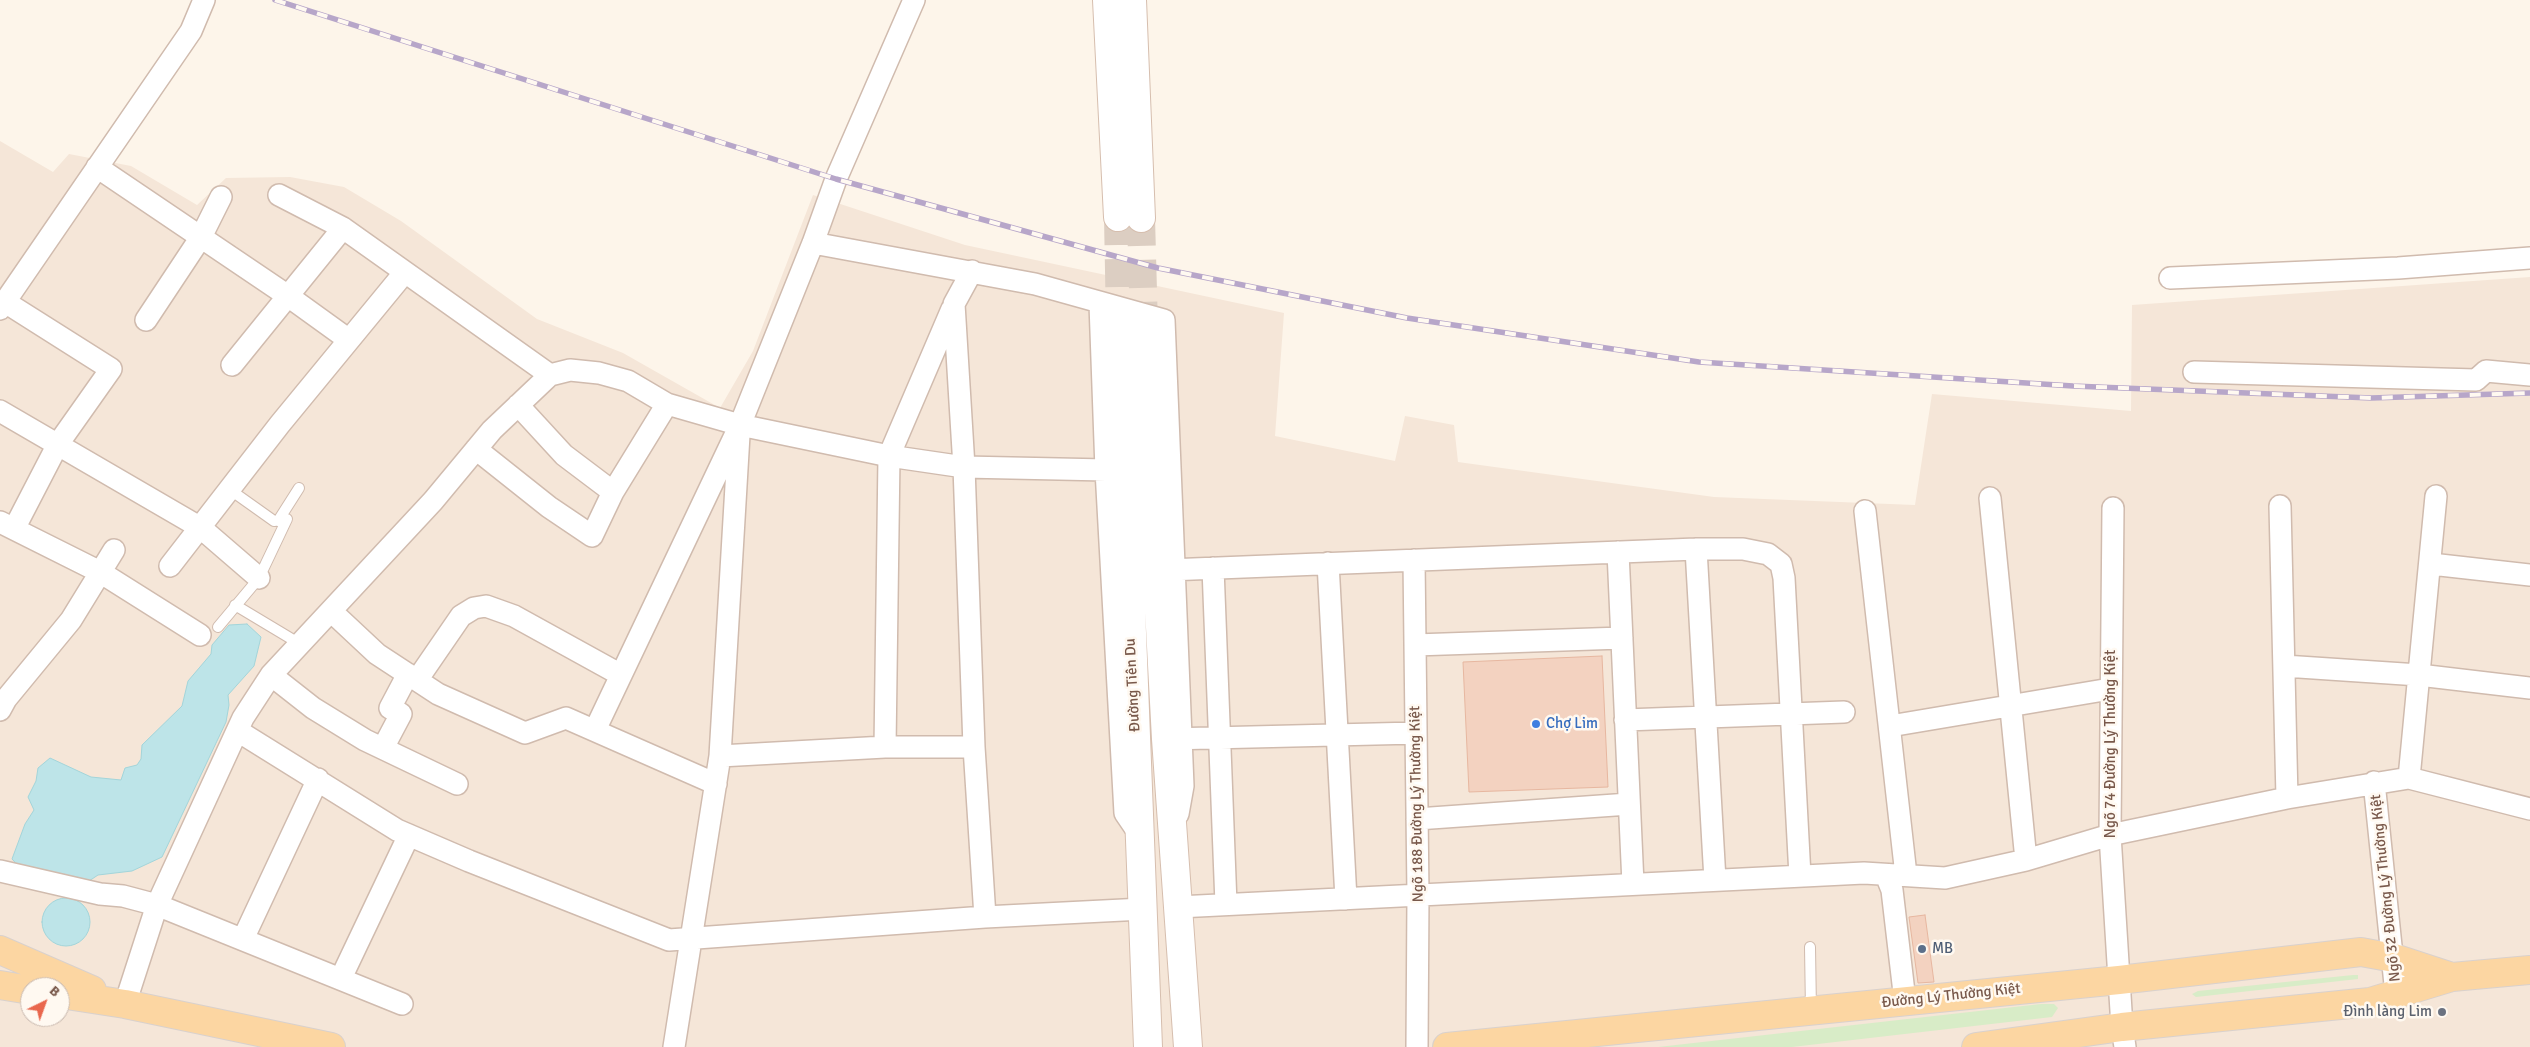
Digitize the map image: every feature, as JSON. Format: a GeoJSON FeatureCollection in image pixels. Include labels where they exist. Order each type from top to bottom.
{"type":"FeatureCollection","features":[{"type":"Feature","properties":{"kind":"main road"},"geometry":{"type":"LineString","coordinates":[[1107,0],[1129,217],[1132,0]]}},
{"type":"Feature","properties":{"kind":"main road","name":"Đường Tiên Du"},"geometry":{"type":"LineString","coordinates":[[1148,1047],[1128,572],[1132,325],[1166,570],[1174,738],[1174,832],[1188,1047]]}},
{"type":"Feature","properties":{"kind":"main road"},"geometry":{"type":"LineString","coordinates":[[0,950],[125,1004]]}},
{"type":"Feature","properties":{"kind":"main road","name":"Đường Lý Thường Kiệt"},"geometry":{"type":"LineString","coordinates":[[1447,1047],[2119,980],[2361,952],[2394,958],[2452,977]]}},
{"type":"Feature","properties":{"kind":"main road","name":"Đường Lý Thường Kiệt"},"geometry":{"type":"LineString","coordinates":[[1976,1047],[2123,1037],[2370,1002],[2452,977],[2530,970]]}},
{"type":"Feature","properties":{"kind":"main road"},"geometry":{"type":"LineString","coordinates":[[0,985],[20,988]]}},
{"type":"Feature","properties":{"kind":"main road"},"geometry":{"type":"LineString","coordinates":[[70,996],[125,1004],[323,1046]]}},
{"type":"Feature","properties":{"kind":"street"},"geometry":{"type":"LineString","coordinates":[[204,0],[191,30],[3,306],[111,369],[58,444],[7,526],[100,572],[209,631]]}},
{"type":"Feature","properties":{"kind":"street"},"geometry":{"type":"LineString","coordinates":[[594,730],[740,425],[813,243],[836,179],[914,0]]}},
{"type":"Feature","properties":{"kind":"street"},"geometry":{"type":"LineString","coordinates":[[97,167],[288,296],[349,340]]}},
{"type":"Feature","properties":{"kind":"street"},"geometry":{"type":"LineString","coordinates":[[279,195],[344,228],[550,375]]}},
{"type":"Feature","properties":{"kind":"street"},"geometry":{"type":"LineString","coordinates":[[146,320],[201,237],[221,197]]}},
{"type":"Feature","properties":{"kind":"street"},"geometry":{"type":"LineString","coordinates":[[232,365],[344,228]]}},
{"type":"Feature","properties":{"kind":"street"},"geometry":{"type":"LineString","coordinates":[[813,243],[1035,284],[1100,304],[1164,320],[1166,570]]}},
{"type":"Feature","properties":{"kind":"street"},"geometry":{"type":"LineString","coordinates":[[2170,278],[2407,268],[2530,258]]}},
{"type":"Feature","properties":{"kind":"street"},"geometry":{"type":"LineString","coordinates":[[170,566],[405,272]]}},
{"type":"Feature","properties":{"kind":"street"},"geometry":{"type":"LineString","coordinates":[[885,747],[889,456],[954,304],[972,272]]}},
{"type":"Feature","properties":{"kind":"street"},"geometry":{"type":"LineString","coordinates":[[954,304],[964,468],[974,747],[985,917]]}},
{"type":"Feature","properties":{"kind":"street"},"geometry":{"type":"LineString","coordinates":[[1100,304],[1106,470],[1125,814],[1140,835]]}},
{"type":"Feature","properties":{"kind":"street"},"geometry":{"type":"LineString","coordinates":[[125,1004],[157,905],[243,718],[271,675],[433,501],[476,450],[518,405],[550,375],[570,370],[599,373],[628,381],[667,404],[740,425],[889,456],[964,468],[1106,470]]}},
{"type":"Feature","properties":{"kind":"street"},"geometry":{"type":"LineString","coordinates":[[2194,372],[2476,380],[2488,370],[2530,375]]}},
{"type":"Feature","properties":{"kind":"street"},"geometry":{"type":"LineString","coordinates":[[476,450],[549,506],[592,536],[613,492],[667,404]]}},
{"type":"Feature","properties":{"kind":"street"},"geometry":{"type":"LineString","coordinates":[[518,405],[564,456],[613,492]]}},
{"type":"Feature","properties":{"kind":"street"},"geometry":{"type":"LineString","coordinates":[[0,411],[201,528],[259,578]]}},
{"type":"Feature","properties":{"kind":"street"},"geometry":{"type":"LineString","coordinates":[[674,1047],[720,756],[740,425]]}},
{"type":"Feature","properties":{"kind":"street"},"geometry":{"type":"LineString","coordinates":[[2409,778],[2431,564],[2436,496]]}},
{"type":"Feature","properties":{"kind":"street"},"geometry":{"type":"LineString","coordinates":[[1990,498],[2026,860]]}},
{"type":"Feature","properties":{"kind":"street"},"geometry":{"type":"LineString","coordinates":[[2280,506],[2288,798]]}},
{"type":"Feature","properties":{"kind":"street","name":"Ngõ 74 Đường Lý Thường Kiệt"},"geometry":{"type":"LineString","coordinates":[[2113,508],[2110,835],[2123,1037]]}},
{"type":"Feature","properties":{"kind":"street"},"geometry":{"type":"LineString","coordinates":[[1866,512],[1890,726],[1896,875],[1892,890],[1905,1001]]}},
{"type":"Feature","properties":{"kind":"street"},"geometry":{"type":"LineString","coordinates":[[1128,572],[1696,549],[1743,549],[1768,554],[1780,564],[1784,578],[1800,876]]}},
{"type":"Feature","properties":{"kind":"street"},"geometry":{"type":"LineString","coordinates":[[1696,549],[1715,880]]}},
{"type":"Feature","properties":{"kind":"street"},"geometry":{"type":"LineString","coordinates":[[2,701],[71,620],[114,550]]}},
{"type":"Feature","properties":{"kind":"street"},"geometry":{"type":"LineString","coordinates":[[1618,552],[1632,884]]}},
{"type":"Feature","properties":{"kind":"street","name":"Ngõ 188 Đường Lý Thường Kiệt"},"geometry":{"type":"LineString","coordinates":[[1414,560],[1418,895],[1416,1047]]}},
{"type":"Feature","properties":{"kind":"street"},"geometry":{"type":"LineString","coordinates":[[1328,564],[1346,899]]}},
{"type":"Feature","properties":{"kind":"street"},"geometry":{"type":"LineString","coordinates":[[2431,564],[2530,575]]}},
{"type":"Feature","properties":{"kind":"street"},"geometry":{"type":"LineString","coordinates":[[1213,568],[1226,904]]}},
{"type":"Feature","properties":{"kind":"street"},"geometry":{"type":"LineString","coordinates":[[382,748],[401,714],[390,708],[412,677],[461,616],[474,608],[486,606],[514,616],[621,675]]}},
{"type":"Feature","properties":{"kind":"street"},"geometry":{"type":"LineString","coordinates":[[331,611],[377,654],[438,694],[525,733],[566,718],[716,784]]}},
{"type":"Feature","properties":{"kind":"street"},"geometry":{"type":"LineString","coordinates":[[1415,645],[1622,638]]}},
{"type":"Feature","properties":{"kind":"street"},"geometry":{"type":"LineString","coordinates":[[2284,666],[2419,675],[2530,688]]}},
{"type":"Feature","properties":{"kind":"street"},"geometry":{"type":"LineString","coordinates":[[271,675],[313,708],[382,748],[457,784]]}},
{"type":"Feature","properties":{"kind":"street"},"geometry":{"type":"LineString","coordinates":[[1890,726],[2110,689]]}},
{"type":"Feature","properties":{"kind":"street"},"geometry":{"type":"LineString","coordinates":[[1625,720],[1844,712]]}},
{"type":"Feature","properties":{"kind":"street"},"geometry":{"type":"LineString","coordinates":[[238,731],[318,779],[397,830],[669,940],[690,940],[985,917],[1143,909]]}},
{"type":"Feature","properties":{"kind":"street"},"geometry":{"type":"LineString","coordinates":[[1174,738],[1416,733]]}},
{"type":"Feature","properties":{"kind":"street"},"geometry":{"type":"LineString","coordinates":[[720,756],[885,747],[974,747]]}},
{"type":"Feature","properties":{"kind":"street"},"geometry":{"type":"LineString","coordinates":[[1178,907],[1864,873],[1945,878],[2026,860],[2110,835],[2288,798],[2374,782],[2409,778],[2530,809]]}},
{"type":"Feature","properties":{"kind":"street"},"geometry":{"type":"LineString","coordinates":[[243,939],[318,779]]}},
{"type":"Feature","properties":{"kind":"street","name":"Ngõ 32 Đường Lý Thường Kiệt"},"geometry":{"type":"LineString","coordinates":[[2374,782],[2394,958],[2396,994]]}},
{"type":"Feature","properties":{"kind":"street"},"geometry":{"type":"LineString","coordinates":[[1417,819],[1629,804]]}},
{"type":"Feature","properties":{"kind":"street"},"geometry":{"type":"LineString","coordinates":[[341,978],[409,835]]}},
{"type":"Feature","properties":{"kind":"street"},"geometry":{"type":"LineString","coordinates":[[0,871],[100,894],[123,896],[157,905],[402,1004]]}},
{"type":"Feature","properties":{"kind":"lane"},"geometry":{"type":"LineString","coordinates":[[278,521],[299,488]]}},
{"type":"Feature","properties":{"kind":"lane"},"geometry":{"type":"LineString","coordinates":[[209,631],[236,605],[259,578],[287,519],[274,521],[229,490]]}},
{"type":"Feature","properties":{"kind":"lane"},"geometry":{"type":"LineString","coordinates":[[236,605],[300,644]]}},
{"type":"Feature","properties":{"kind":"lane"},"geometry":{"type":"LineString","coordinates":[[1810,947],[1811,1011]]}},
{"type":"Feature","properties":{"kind":"shaded area"},"geometry":{"type":"Polygon","coordinates":[[[0,141],[53,172],[69,154],[131,166],[197,205],[226,178],[290,177],[344,187],[401,221],[537,319],[623,353],[720,408],[753,351],[813,195],[965,245],[1284,313],[1275,436],[1395,461],[1405,416],[1454,425],[1458,462],[1714,497],[1915,505],[1932,394],[2131,411],[2132,305],[2530,277],[2530,1047],[0,1047],[0,141]]]}},
{"type":"Feature","properties":{"kind":"green space"},"geometry":{"type":"Polygon","coordinates":[[[2358,975],[2358,979],[2196,997],[2192,994],[2198,991],[2358,975]]]}},
{"type":"Feature","properties":{"kind":"green space"},"geometry":{"type":"Polygon","coordinates":[[[2054,1004],[2058,1008],[2052,1017],[1792,1047],[1658,1047],[2054,1004]]]}},
{"type":"Feature","properties":{"kind":"water"},"geometry":{"type":"Polygon","coordinates":[[[247,624],[261,637],[254,666],[228,695],[229,705],[226,722],[162,857],[132,871],[98,875],[86,883],[27,875],[12,859],[25,824],[34,810],[28,797],[36,781],[38,768],[50,758],[91,777],[121,780],[125,768],[137,765],[141,759],[142,745],[182,706],[188,681],[211,654],[212,645],[229,625],[247,624]]]}},
{"type":"Feature","properties":{"kind":"water"},"geometry":{"type":"Polygon","coordinates":[[[66,898],[75,900],[83,905],[88,913],[90,922],[88,931],[83,939],[75,944],[66,946],[57,944],[49,939],[44,931],[42,922],[44,913],[49,905],[57,900],[66,898]]]}},
{"type":"Feature","properties":{"kind":"building","name":"Chợ Lim"},"geometry":{"type":"Polygon","coordinates":[[[1602,656],[1608,787],[1469,792],[1463,662],[1602,656]]]}},
{"type":"Feature","properties":{"kind":"building","name":"MB"},"geometry":{"type":"Polygon","coordinates":[[[1925,915],[1934,982],[1918,983],[1909,917],[1925,915]]]}},
{"type":"Feature","properties":{"kind":"tunnel"},"geometry":{"type":"LineString","coordinates":[[1118,217],[1120,323]]}},
{"type":"Feature","properties":{"kind":"tunnel"},"geometry":{"type":"LineString","coordinates":[[1141,218],[1144,328]]}},
{"type":"Feature","properties":{"kind":"railway"},"geometry":{"type":"LineString","coordinates":[[275,0],[836,179],[1158,268],[1407,318],[1699,362],[2073,386],[2371,398],[2530,393]]}},
{"type":"Feature","properties":{"kind":"place","name":"Chợ Lim"},"geometry":{"type":"Point","coordinates":[1536,724]}},
{"type":"Feature","properties":{"kind":"place","name":"MB"},"geometry":{"type":"Point","coordinates":[1922,949]}},
{"type":"Feature","properties":{"kind":"place","name":"Đình làng Lim"},"geometry":{"type":"Point","coordinates":[2442,1012]}}]}
